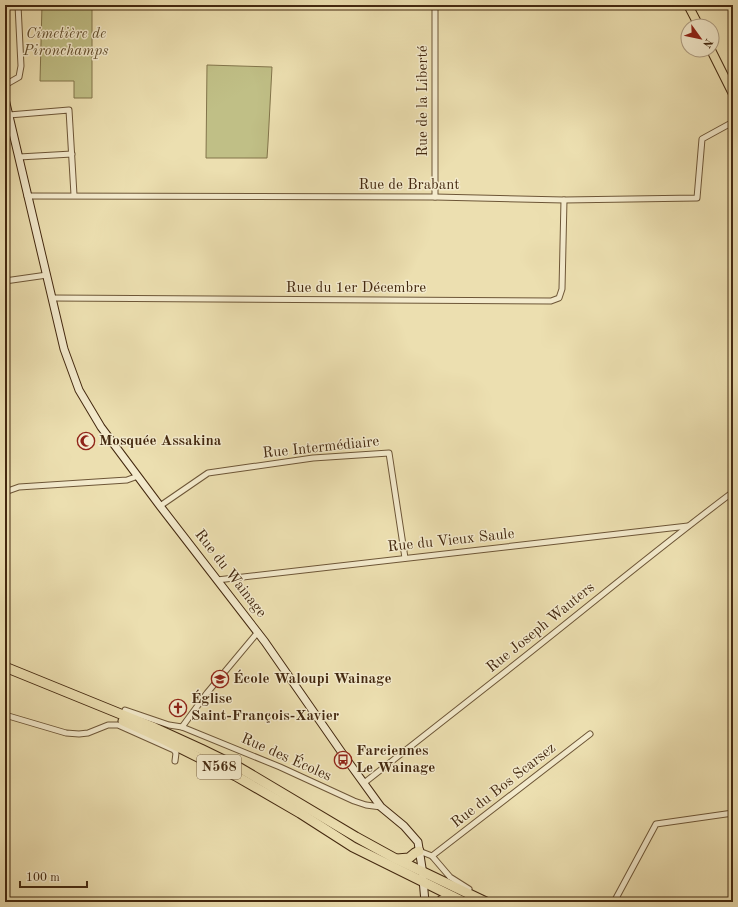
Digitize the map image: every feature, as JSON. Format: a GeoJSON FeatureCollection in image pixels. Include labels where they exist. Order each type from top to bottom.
{"type":"FeatureCollection","features":[{"type":"Feature","properties":{"kind":"highway","name":"N568"},"geometry":{"type":"LineString","coordinates":[[5,667],[156,728],[201,748],[240,768],[396,859],[486,902]]}},
{"type":"Feature","properties":{"kind":"highway","name":"N568"},"geometry":{"type":"LineString","coordinates":[[5,674],[129,724],[204,759],[300,813],[353,847],[464,902]]}},
{"type":"Feature","properties":{"kind":"highway"},"geometry":{"type":"LineString","coordinates":[[396,859],[409,858],[419,851]]}},
{"type":"Feature","properties":{"kind":"highway"},"geometry":{"type":"LineString","coordinates":[[440,902],[453,897]]}},
{"type":"Feature","properties":{"kind":"main road"},"geometry":{"type":"LineString","coordinates":[[688,5],[695,18]]}},
{"type":"Feature","properties":{"kind":"main road"},"geometry":{"type":"LineString","coordinates":[[715,58],[733,94]]}},
{"type":"Feature","properties":{"kind":"street"},"geometry":{"type":"LineString","coordinates":[[5,85],[19,77],[21,66],[18,5]]}},
{"type":"Feature","properties":{"kind":"street","name":"Rue de la Liberté"},"geometry":{"type":"LineString","coordinates":[[435,5],[435,197]]}},
{"type":"Feature","properties":{"kind":"street","name":"Rue du Wainage"},"geometry":{"type":"LineString","coordinates":[[5,99],[64,349],[79,390],[101,427],[258,632],[381,807],[404,826],[418,842],[423,872],[425,902]]}},
{"type":"Feature","properties":{"kind":"street"},"geometry":{"type":"LineString","coordinates":[[9,115],[69,110],[74,196]]}},
{"type":"Feature","properties":{"kind":"street","name":"Rue de Brabant"},"geometry":{"type":"LineString","coordinates":[[28,196],[435,197],[564,200],[697,198],[702,139],[733,122]]}},
{"type":"Feature","properties":{"kind":"street"},"geometry":{"type":"LineString","coordinates":[[19,157],[72,154]]}},
{"type":"Feature","properties":{"kind":"street","name":"Rue du 1er Décembre"},"geometry":{"type":"LineString","coordinates":[[52,298],[551,301],[559,298],[562,289],[564,200]]}},
{"type":"Feature","properties":{"kind":"street"},"geometry":{"type":"LineString","coordinates":[[5,281],[47,275]]}},
{"type":"Feature","properties":{"kind":"street","name":"Rue Intermédiaire"},"geometry":{"type":"LineString","coordinates":[[160,506],[208,473],[313,458],[389,453],[404,558]]}},
{"type":"Feature","properties":{"kind":"street"},"geometry":{"type":"LineString","coordinates":[[5,492],[19,487],[59,483],[127,480],[138,476]]}},
{"type":"Feature","properties":{"kind":"street","name":"Rue Joseph Wauters"},"geometry":{"type":"LineString","coordinates":[[364,783],[594,600],[733,492]]}},
{"type":"Feature","properties":{"kind":"street","name":"Rue du Vieux Saule"},"geometry":{"type":"LineString","coordinates":[[217,580],[688,526]]}},
{"type":"Feature","properties":{"kind":"street"},"geometry":{"type":"LineString","coordinates":[[182,727],[207,693],[258,632]]}},
{"type":"Feature","properties":{"kind":"street","name":"Rue des Écoles"},"geometry":{"type":"LineString","coordinates":[[125,710],[169,725],[182,727],[280,767],[354,801],[381,807]]}},
{"type":"Feature","properties":{"kind":"street"},"geometry":{"type":"LineString","coordinates":[[5,715],[66,733],[88,733],[108,725],[118,725],[174,750],[176,753],[175,761]]}},
{"type":"Feature","properties":{"kind":"street","name":"Rue du Bos Scarsez"},"geometry":{"type":"LineString","coordinates":[[432,856],[590,734]]}},
{"type":"Feature","properties":{"kind":"street"},"geometry":{"type":"LineString","coordinates":[[614,902],[656,824],[733,813]]}},
{"type":"Feature","properties":{"kind":"street"},"geometry":{"type":"LineString","coordinates":[[419,851],[432,856],[450,877],[469,889]]}},
{"type":"Feature","properties":{"kind":"green space","name":"Cimetière de Pironchamps"},"geometry":{"type":"Polygon","coordinates":[[[42,5],[92,5],[92,98],[74,98],[74,81],[40,81],[42,5]]]}},
{"type":"Feature","properties":{"kind":"green space"},"geometry":{"type":"Polygon","coordinates":[[[207,65],[272,67],[267,158],[206,158],[207,65]]]}},
{"type":"Feature","properties":{"kind":"place","name":"Mosquée Assakina"},"geometry":{"type":"Point","coordinates":[86,441]}},
{"type":"Feature","properties":{"kind":"place","name":"École Waloupi Wainage"},"geometry":{"type":"Point","coordinates":[220,679]}},
{"type":"Feature","properties":{"kind":"place","name":"Église Saint-François-Xavier"},"geometry":{"type":"Point","coordinates":[178,708]}},
{"type":"Feature","properties":{"kind":"place","name":"Farciennes Le Wainage"},"geometry":{"type":"Point","coordinates":[343,760]}}]}
